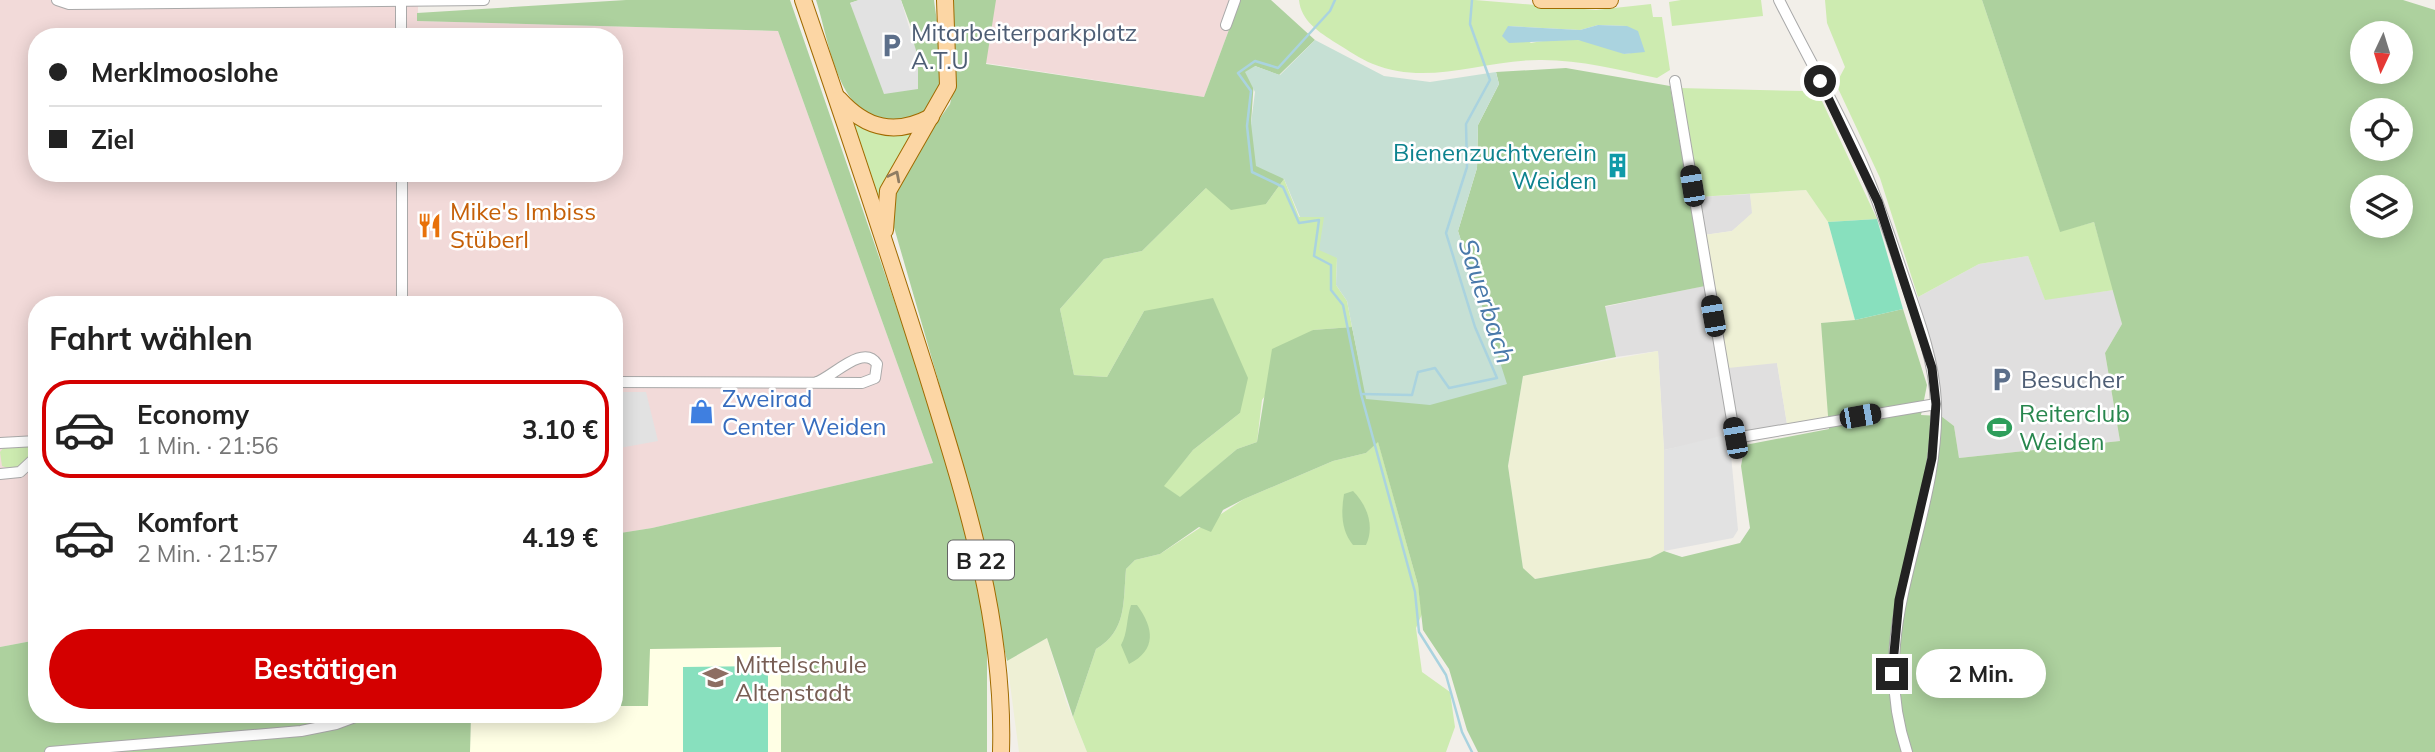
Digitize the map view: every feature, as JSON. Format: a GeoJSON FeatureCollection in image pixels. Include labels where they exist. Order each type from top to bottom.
{"type":"FeatureCollection","features":[{"type":"Feature","properties":{"kind":"main road","name":"B 22"},"geometry":{"type":"LineString","coordinates":[[803,0],[885,243],[968,509],[989,596],[998,672],[1000,752]]}},
{"type":"Feature","properties":{"kind":"main road"},"geometry":{"type":"LineString","coordinates":[[885,243],[888,191],[905,157],[933,116],[948,86],[950,73],[944,0]]}},
{"type":"Feature","properties":{"kind":"main road"},"geometry":{"type":"LineString","coordinates":[[1541,0],[1610,0]]}},
{"type":"Feature","properties":{"kind":"main road"},"geometry":{"type":"LineString","coordinates":[[836,95],[862,120],[879,128],[896,130],[933,116]]}},
{"type":"Feature","properties":{"kind":"street"},"geometry":{"type":"LineString","coordinates":[[57,0],[69,4],[484,0]]}},
{"type":"Feature","properties":{"kind":"street"},"geometry":{"type":"LineString","coordinates":[[1226,25],[1235,0]]}},
{"type":"Feature","properties":{"kind":"street"},"geometry":{"type":"LineString","coordinates":[[1779,0],[1878,202],[1932,368],[1936,404],[1929,481],[1899,600],[1893,648],[1895,710],[1907,752]]}},
{"type":"Feature","properties":{"kind":"street"},"geometry":{"type":"LineString","coordinates":[[401,2],[401,28]]}},
{"type":"Feature","properties":{"kind":"street"},"geometry":{"type":"LineString","coordinates":[[1675,81],[1735,438],[1936,404]]}},
{"type":"Feature","properties":{"kind":"street"},"geometry":{"type":"LineString","coordinates":[[402,182],[402,296]]}},
{"type":"Feature","properties":{"kind":"street"},"geometry":{"type":"LineString","coordinates":[[623,382],[815,383],[869,382],[878,371],[877,364],[870,357],[861,356],[828,378],[815,383]]}},
{"type":"Feature","properties":{"kind":"street"},"geometry":{"type":"LineString","coordinates":[[0,443],[28,442]]}},
{"type":"Feature","properties":{"kind":"street"},"geometry":{"type":"LineString","coordinates":[[0,474],[20,472],[28,464]]}},
{"type":"Feature","properties":{"kind":"street"},"geometry":{"type":"LineString","coordinates":[[50,752],[301,731],[339,723]]}},
{"type":"Feature","properties":{"kind":"shaded area"},"geometry":{"type":"Polygon","coordinates":[[[0,0],[418,0],[418,21],[778,31],[933,463],[623,533],[623,296],[28,296],[28,642],[0,647],[0,0]]]}},
{"type":"Feature","properties":{"kind":"shaded area","name":"Mitarbeiterparkplatz A.T.U"},"geometry":{"type":"Polygon","coordinates":[[[859,0],[901,0],[918,57],[918,89],[884,94],[850,3],[859,0]]]}},
{"type":"Feature","properties":{"kind":"shaded area"},"geometry":{"type":"Polygon","coordinates":[[[951,0],[1240,0],[1204,97],[953,58],[951,0]]]}},
{"type":"Feature","properties":{"kind":"shaded area"},"geometry":{"type":"Polygon","coordinates":[[[1315,40],[1384,76],[1430,82],[1496,72],[1499,84],[1478,125],[1477,168],[1458,231],[1507,384],[1430,405],[1366,399],[1347,301],[1336,285],[1337,258],[1319,250],[1324,217],[1300,217],[1284,179],[1256,166],[1251,123],[1255,92],[1245,72],[1255,66],[1280,75],[1315,40]]]}},
{"type":"Feature","properties":{"kind":"shaded area"},"geometry":{"type":"Polygon","coordinates":[[[1806,190],[1828,222],[1855,320],[1821,323],[1829,416],[1787,424],[1777,363],[1728,368],[1704,235],[1732,231],[1752,213],[1750,194],[1806,190]]]}},
{"type":"Feature","properties":{"kind":"shaded area"},"geometry":{"type":"Polygon","coordinates":[[[1750,194],[1753,213],[1732,231],[1704,235],[1698,197],[1750,194]]]}},
{"type":"Feature","properties":{"kind":"shaded area"},"geometry":{"type":"Polygon","coordinates":[[[2028,256],[2045,299],[2114,290],[2122,324],[2105,353],[2120,441],[1959,458],[1954,426],[1941,416],[1936,369],[1918,297],[1979,264],[2028,256]]]}},
{"type":"Feature","properties":{"kind":"shaded area"},"geometry":{"type":"Polygon","coordinates":[[[1713,284],[1777,363],[1787,424],[1664,450],[1658,351],[1616,357],[1604,307],[1713,284]]]}},
{"type":"Feature","properties":{"kind":"shaded area"},"geometry":{"type":"Polygon","coordinates":[[[1658,351],[1664,450],[1664,551],[1650,558],[1534,579],[1523,568],[1508,466],[1523,376],[1658,351]]]}},
{"type":"Feature","properties":{"kind":"shaded area"},"geometry":{"type":"Polygon","coordinates":[[[623,392],[646,392],[658,441],[623,447],[623,392]]]}},
{"type":"Feature","properties":{"kind":"shaded area"},"geometry":{"type":"Polygon","coordinates":[[[1729,434],[1738,530],[1733,538],[1664,551],[1664,450],[1729,434]]]}},
{"type":"Feature","properties":{"kind":"shaded area"},"geometry":{"type":"Polygon","coordinates":[[[1047,638],[1066,701],[1087,752],[1019,752],[1007,661],[1047,638]]]}},
{"type":"Feature","properties":{"kind":"shaded area","name":"Mittelschule Altenstadt"},"geometry":{"type":"Polygon","coordinates":[[[781,647],[781,752],[470,752],[471,723],[623,723],[623,706],[648,706],[649,649],[781,647]]]}},
{"type":"Feature","properties":{"kind":"green space"},"geometry":{"type":"Polygon","coordinates":[[[626,0],[790,0],[949,459],[987,634],[987,752],[781,752],[781,647],[650,649],[648,706],[623,706],[623,533],[933,463],[778,31],[417,21],[417,13],[626,0]]]}},
{"type":"Feature","properties":{"kind":"green space"},"geometry":{"type":"Polygon","coordinates":[[[816,0],[859,0],[850,3],[914,35],[901,0],[934,0],[942,73],[939,90],[932,104],[919,114],[894,122],[874,117],[857,106],[840,79],[816,0]]]}},
{"type":"Feature","properties":{"kind":"green space"},"geometry":{"type":"Polygon","coordinates":[[[953,0],[996,0],[986,64],[1204,97],[1240,0],[1271,0],[1315,40],[1279,75],[1255,66],[1251,123],[1284,179],[1266,204],[1231,210],[1206,188],[1142,251],[1104,259],[1060,309],[1074,375],[1107,377],[1144,311],[1213,298],[1248,378],[1240,413],[1193,450],[1164,486],[1180,497],[1237,449],[1257,442],[1272,349],[1313,330],[1352,327],[1367,399],[1506,384],[1458,231],[1477,168],[1478,125],[1499,84],[1496,72],[1566,68],[1670,86],[1705,286],[1605,306],[1616,357],[1523,376],[1508,466],[1523,568],[1535,579],[1650,558],[1664,551],[1682,557],[1740,543],[1750,528],[1741,466],[1745,445],[1829,429],[1821,323],[1855,320],[1903,309],[1927,385],[1921,415],[1941,416],[1954,426],[1959,458],[2120,441],[2105,353],[2122,324],[2094,222],[2060,232],[1982,0],[2403,0],[2435,10],[2435,752],[1478,752],[1467,730],[1449,669],[1423,630],[1418,585],[1378,442],[1366,453],[1333,461],[1223,510],[1211,532],[1199,527],[1160,554],[1135,560],[1126,569],[1122,615],[1113,634],[1096,649],[1073,717],[1047,638],[1007,661],[973,501],[889,210],[909,162],[950,104],[955,83],[953,0]]]}},
{"type":"Feature","properties":{"kind":"green space"},"geometry":{"type":"Polygon","coordinates":[[[1299,0],[1475,0],[1596,10],[1651,4],[1653,17],[1662,17],[1670,70],[1657,78],[1586,64],[1542,60],[1499,63],[1436,73],[1394,70],[1368,62],[1330,39],[1307,20],[1299,0]],[[1598,25],[1580,30],[1508,26],[1531,43],[1579,40],[1603,45],[1624,54],[1631,53],[1627,26],[1598,25]]]}},
{"type":"Feature","properties":{"kind":"green space"},"geometry":{"type":"Polygon","coordinates":[[[1761,0],[1763,16],[1672,26],[1669,2],[1761,0]]]}},
{"type":"Feature","properties":{"kind":"green space"},"geometry":{"type":"Polygon","coordinates":[[[1825,0],[1982,0],[2060,231],[2094,222],[2114,290],[2045,300],[2028,256],[1979,264],[1918,297],[1880,178],[1836,84],[1845,67],[1827,23],[1825,0]]]}},
{"type":"Feature","properties":{"kind":"green space"},"geometry":{"type":"Polygon","coordinates":[[[1679,88],[1804,91],[1821,99],[1877,219],[1828,222],[1806,190],[1698,197],[1679,88]]]}},
{"type":"Feature","properties":{"kind":"green space"},"geometry":{"type":"Polygon","coordinates":[[[848,116],[881,133],[918,131],[899,156],[879,205],[848,116]]]}},
{"type":"Feature","properties":{"kind":"green space"},"geometry":{"type":"Polygon","coordinates":[[[1284,179],[1299,217],[1324,216],[1337,258],[1336,285],[1347,301],[1352,327],[1313,330],[1262,400],[1257,442],[1237,449],[1180,498],[1163,486],[1193,450],[1240,413],[1144,311],[1107,377],[1074,375],[1060,309],[1104,259],[1142,251],[1206,188],[1266,204],[1284,179]]]}},
{"type":"Feature","properties":{"kind":"green space"},"geometry":{"type":"Polygon","coordinates":[[[1877,219],[1903,309],[1855,320],[1828,222],[1877,219]]]}},
{"type":"Feature","properties":{"kind":"green space"},"geometry":{"type":"Polygon","coordinates":[[[1378,441],[1418,585],[1422,614],[1416,628],[1422,672],[1450,692],[1455,727],[1446,752],[1087,752],[1073,717],[1096,649],[1106,642],[1118,624],[1126,569],[1135,560],[1160,554],[1244,499],[1333,461],[1366,453],[1378,441]]]}},
{"type":"Feature","properties":{"kind":"green space"},"geometry":{"type":"Polygon","coordinates":[[[26,446],[28,459],[16,467],[2,466],[0,452],[4,447],[26,446]]]}},
{"type":"Feature","properties":{"kind":"green space"},"geometry":{"type":"Polygon","coordinates":[[[1353,491],[1362,503],[1370,523],[1366,545],[1353,545],[1344,527],[1344,494],[1353,491]]]}},
{"type":"Feature","properties":{"kind":"green space"},"geometry":{"type":"Polygon","coordinates":[[[1131,605],[1137,605],[1143,614],[1150,638],[1144,652],[1129,664],[1121,645],[1131,605]]]}},
{"type":"Feature","properties":{"kind":"green space"},"geometry":{"type":"Polygon","coordinates":[[[28,642],[28,723],[471,723],[470,752],[0,752],[0,647],[28,642]]]}},
{"type":"Feature","properties":{"kind":"green space"},"geometry":{"type":"Polygon","coordinates":[[[768,666],[768,752],[683,752],[683,667],[768,666]]]}},
{"type":"Feature","properties":{"kind":"water"},"geometry":{"type":"Polygon","coordinates":[[[1598,25],[1627,26],[1638,31],[1645,52],[1624,54],[1578,40],[1509,43],[1502,36],[1508,26],[1580,30],[1598,25]]]}},
{"type":"Feature","properties":{"kind":"waterway","name":"Sauerbach"},"geometry":{"type":"LineString","coordinates":[[1335,0],[1330,11],[1278,68],[1255,61],[1238,73],[1251,91],[1247,126],[1252,172],[1283,187],[1299,223],[1319,220],[1314,256],[1331,265],[1331,290],[1343,305],[1361,394],[1415,592],[1419,632],[1446,675],[1462,732],[1472,752]]}},
{"type":"Feature","properties":{"kind":"waterway","name":"Sauerbach"},"geometry":{"type":"LineString","coordinates":[[1361,394],[1412,395],[1418,372],[1435,368],[1449,388],[1497,378],[1475,327],[1446,233],[1467,167],[1466,124],[1490,80],[1470,24],[1472,0]]}},
{"type":"Feature","properties":{"kind":"place","name":"Mitarbeiterparkplatz A.T.U"},"geometry":{"type":"Point","coordinates":[891,46]}},
{"type":"Feature","properties":{"kind":"place","name":"Bienenzuchtverein Weiden"},"geometry":{"type":"Point","coordinates":[1617,166]}},
{"type":"Feature","properties":{"kind":"place","name":"Mike's Imbiss Stüberl"},"geometry":{"type":"Point","coordinates":[430,225]}},
{"type":"Feature","properties":{"kind":"place","name":"Besucher"},"geometry":{"type":"Point","coordinates":[2001,379]}},
{"type":"Feature","properties":{"kind":"place","name":"Zweirad Center Weiden"},"geometry":{"type":"Point","coordinates":[702,412]}},
{"type":"Feature","properties":{"kind":"place","name":"Reiterclub Weiden"},"geometry":{"type":"Point","coordinates":[1999,427]}},
{"type":"Feature","properties":{"kind":"place","name":"Mittelschule Altenstadt"},"geometry":{"type":"Point","coordinates":[715,678]}},
{"type":"Feature","properties":{"kind":"route"},"geometry":{"type":"LineString","coordinates":[[1820,81],[1878,202],[1932,368],[1936,404],[1929,481],[1899,600],[1892,674]]}}]}
